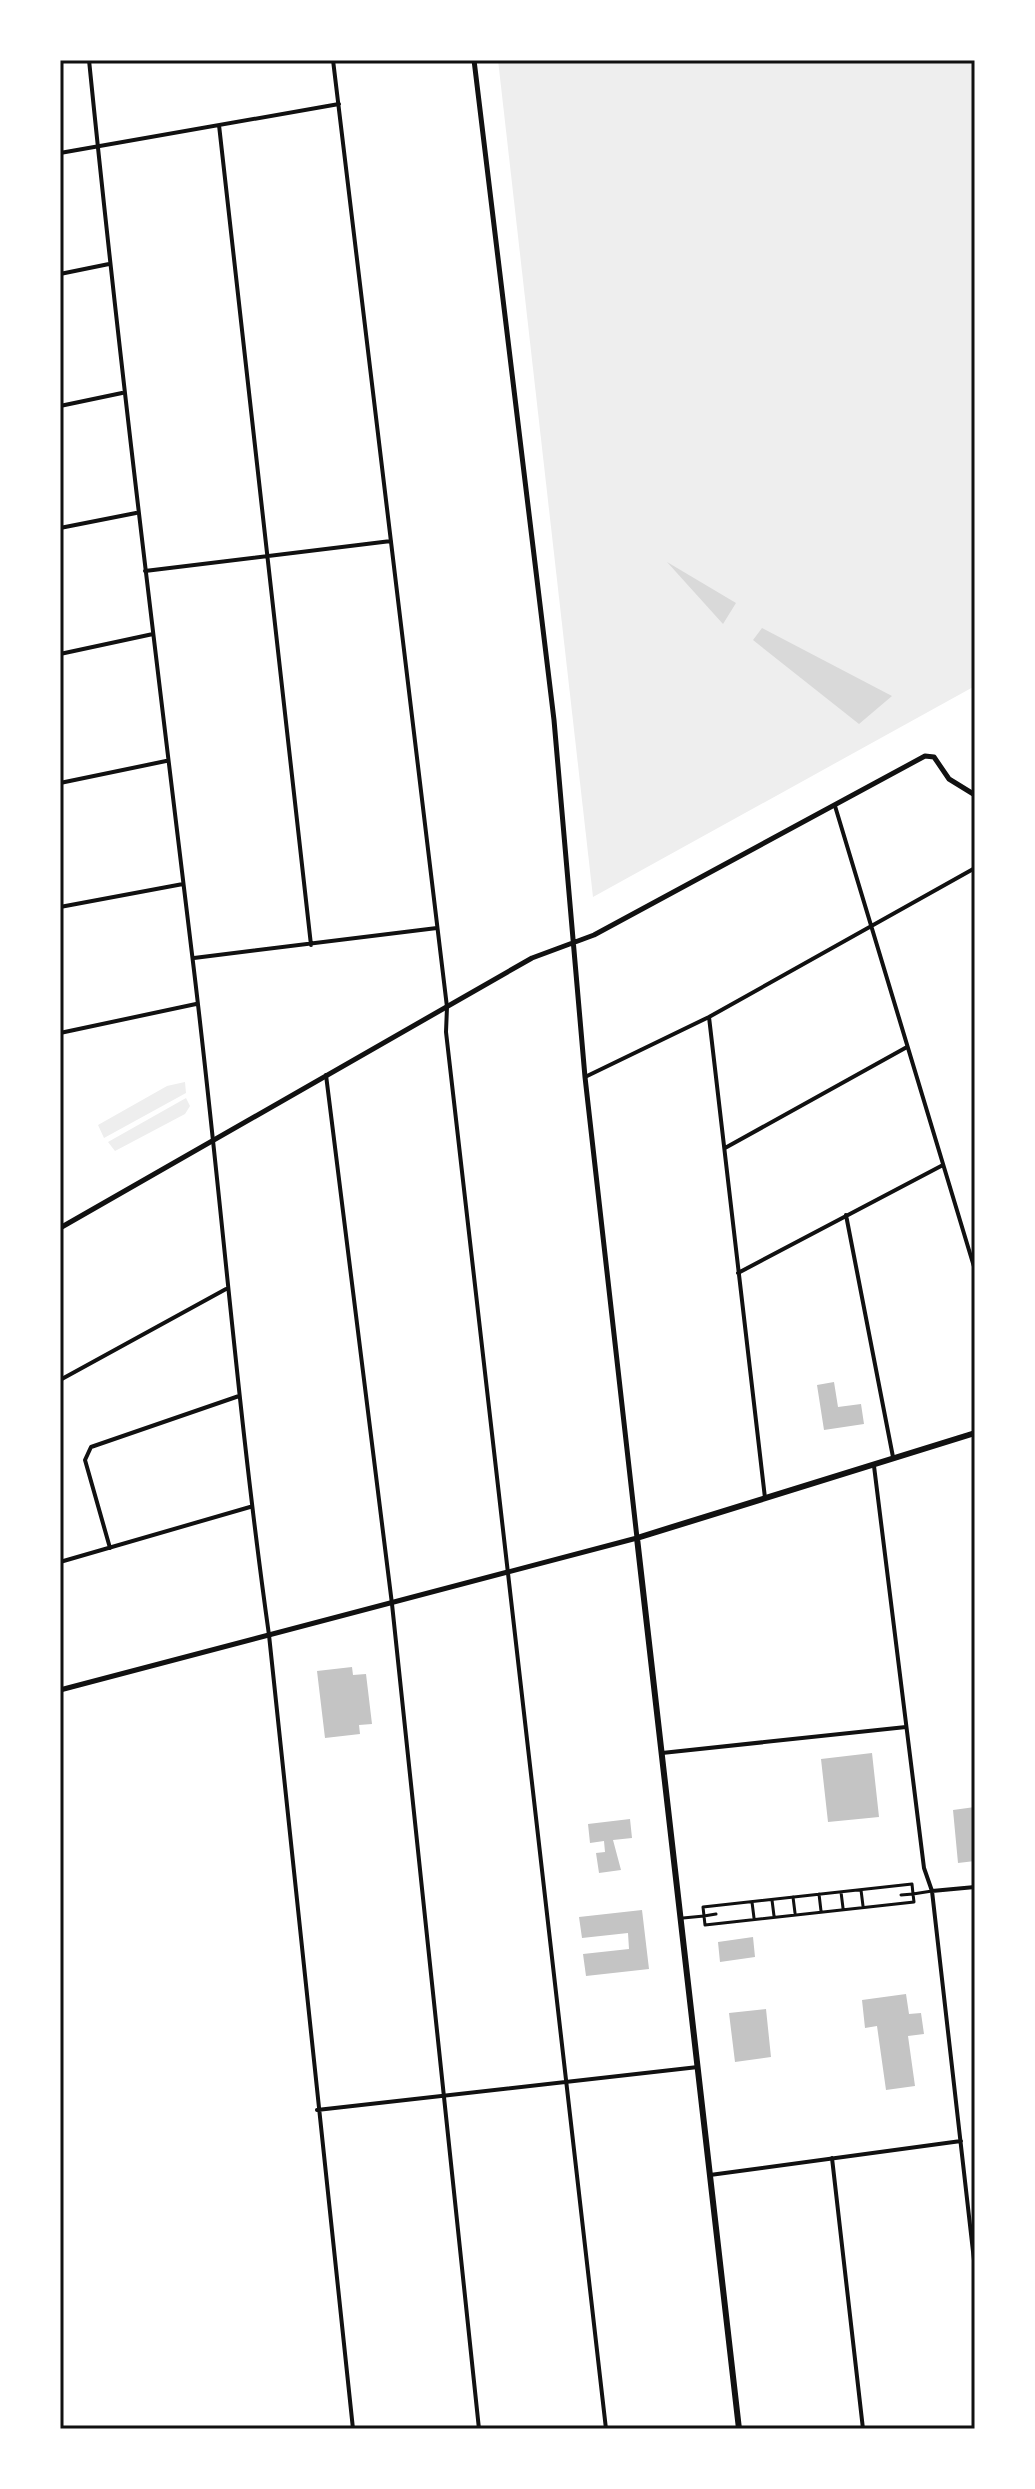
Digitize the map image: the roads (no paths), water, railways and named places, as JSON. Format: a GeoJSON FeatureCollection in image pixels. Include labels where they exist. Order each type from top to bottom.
{"type":"FeatureCollection","features":[{"type":"Feature","properties":{"kind":"main road"},"geometry":{"type":"LineString","coordinates":[[739,2429],[637,1538],[975,1433]]}},
{"type":"Feature","properties":{"kind":"street"},"geometry":{"type":"LineString","coordinates":[[89,60],[122,393],[193,958],[251,1507],[269,1635],[353,2429]]}},
{"type":"Feature","properties":{"kind":"street"},"geometry":{"type":"LineString","coordinates":[[333,60],[447,1007],[446,1032],[606,2429]]}},
{"type":"Feature","properties":{"kind":"street"},"geometry":{"type":"LineString","coordinates":[[60,1690],[637,1538],[585,1077],[554,720],[474,60]]}},
{"type":"Feature","properties":{"kind":"street"},"geometry":{"type":"LineString","coordinates":[[60,153],[339,104]]}},
{"type":"Feature","properties":{"kind":"street"},"geometry":{"type":"LineString","coordinates":[[219,125],[311,945]]}},
{"type":"Feature","properties":{"kind":"street"},"geometry":{"type":"LineString","coordinates":[[60,274],[109,264]]}},
{"type":"Feature","properties":{"kind":"street"},"geometry":{"type":"LineString","coordinates":[[60,406],[122,393]]}},
{"type":"Feature","properties":{"kind":"street"},"geometry":{"type":"LineString","coordinates":[[60,528],[136,512]]}},
{"type":"Feature","properties":{"kind":"street"},"geometry":{"type":"LineString","coordinates":[[145,571],[391,541]]}},
{"type":"Feature","properties":{"kind":"street"},"geometry":{"type":"LineString","coordinates":[[60,654],[153,634]]}},
{"type":"Feature","properties":{"kind":"street"},"geometry":{"type":"LineString","coordinates":[[60,1228],[532,958],[594,935],[925,756],[934,757],[949,779],[975,795]]}},
{"type":"Feature","properties":{"kind":"street"},"geometry":{"type":"LineString","coordinates":[[60,783],[166,761]]}},
{"type":"Feature","properties":{"kind":"street"},"geometry":{"type":"LineString","coordinates":[[834,805],[975,1270]]}},
{"type":"Feature","properties":{"kind":"street"},"geometry":{"type":"LineString","coordinates":[[585,1077],[709,1017],[975,869]]}},
{"type":"Feature","properties":{"kind":"street"},"geometry":{"type":"LineString","coordinates":[[60,907],[183,884]]}},
{"type":"Feature","properties":{"kind":"street"},"geometry":{"type":"LineString","coordinates":[[193,958],[437,928]]}},
{"type":"Feature","properties":{"kind":"street"},"geometry":{"type":"LineString","coordinates":[[60,1033],[196,1004]]}},
{"type":"Feature","properties":{"kind":"street"},"geometry":{"type":"LineString","coordinates":[[709,1017],[765,1498]]}},
{"type":"Feature","properties":{"kind":"street"},"geometry":{"type":"LineString","coordinates":[[725,1148],[907,1047]]}},
{"type":"Feature","properties":{"kind":"street"},"geometry":{"type":"LineString","coordinates":[[326,1075],[392,1604],[479,2429]]}},
{"type":"Feature","properties":{"kind":"street"},"geometry":{"type":"LineString","coordinates":[[738,1273],[943,1165]]}},
{"type":"Feature","properties":{"kind":"street"},"geometry":{"type":"LineString","coordinates":[[846,1215],[893,1457]]}},
{"type":"Feature","properties":{"kind":"street"},"geometry":{"type":"LineString","coordinates":[[60,1380],[227,1289]]}},
{"type":"Feature","properties":{"kind":"street"},"geometry":{"type":"LineString","coordinates":[[110,1548],[85,1460],[91,1447],[239,1396]]}},
{"type":"Feature","properties":{"kind":"street"},"geometry":{"type":"LineString","coordinates":[[874,1464],[924,1868],[932,1891],[975,2269]]}},
{"type":"Feature","properties":{"kind":"street"},"geometry":{"type":"LineString","coordinates":[[60,1562],[251,1507]]}},
{"type":"Feature","properties":{"kind":"street"},"geometry":{"type":"LineString","coordinates":[[662,1753],[906,1727]]}},
{"type":"Feature","properties":{"kind":"street"},"geometry":{"type":"LineString","coordinates":[[912,1884],[914,1902],[705,1925],[703,1907],[900,1886],[912,1884]]}},
{"type":"Feature","properties":{"kind":"street"},"geometry":{"type":"LineString","coordinates":[[900,1886],[902,1903]]}},
{"type":"Feature","properties":{"kind":"street"},"geometry":{"type":"LineString","coordinates":[[901,1895],[975,1887]]}},
{"type":"Feature","properties":{"kind":"street"},"geometry":{"type":"LineString","coordinates":[[861,1890],[863,1908]]}},
{"type":"Feature","properties":{"kind":"street"},"geometry":{"type":"LineString","coordinates":[[841,1892],[843,1910]]}},
{"type":"Feature","properties":{"kind":"street"},"geometry":{"type":"LineString","coordinates":[[819,1894],[821,1912]]}},
{"type":"Feature","properties":{"kind":"street"},"geometry":{"type":"LineString","coordinates":[[793,1897],[795,1915]]}},
{"type":"Feature","properties":{"kind":"street"},"geometry":{"type":"LineString","coordinates":[[772,1900],[774,1918]]}},
{"type":"Feature","properties":{"kind":"street"},"geometry":{"type":"LineString","coordinates":[[752,1902],[754,1920]]}},
{"type":"Feature","properties":{"kind":"street"},"geometry":{"type":"LineString","coordinates":[[715,1906],[717,1924]]}},
{"type":"Feature","properties":{"kind":"street"},"geometry":{"type":"LineString","coordinates":[[681,1918],[716,1914]]}},
{"type":"Feature","properties":{"kind":"street"},"geometry":{"type":"LineString","coordinates":[[317,2110],[698,2067]]}},
{"type":"Feature","properties":{"kind":"street"},"geometry":{"type":"LineString","coordinates":[[710,2175],[961,2141]]}},
{"type":"Feature","properties":{"kind":"street"},"geometry":{"type":"LineString","coordinates":[[832,2158],[863,2429]]}}]}
